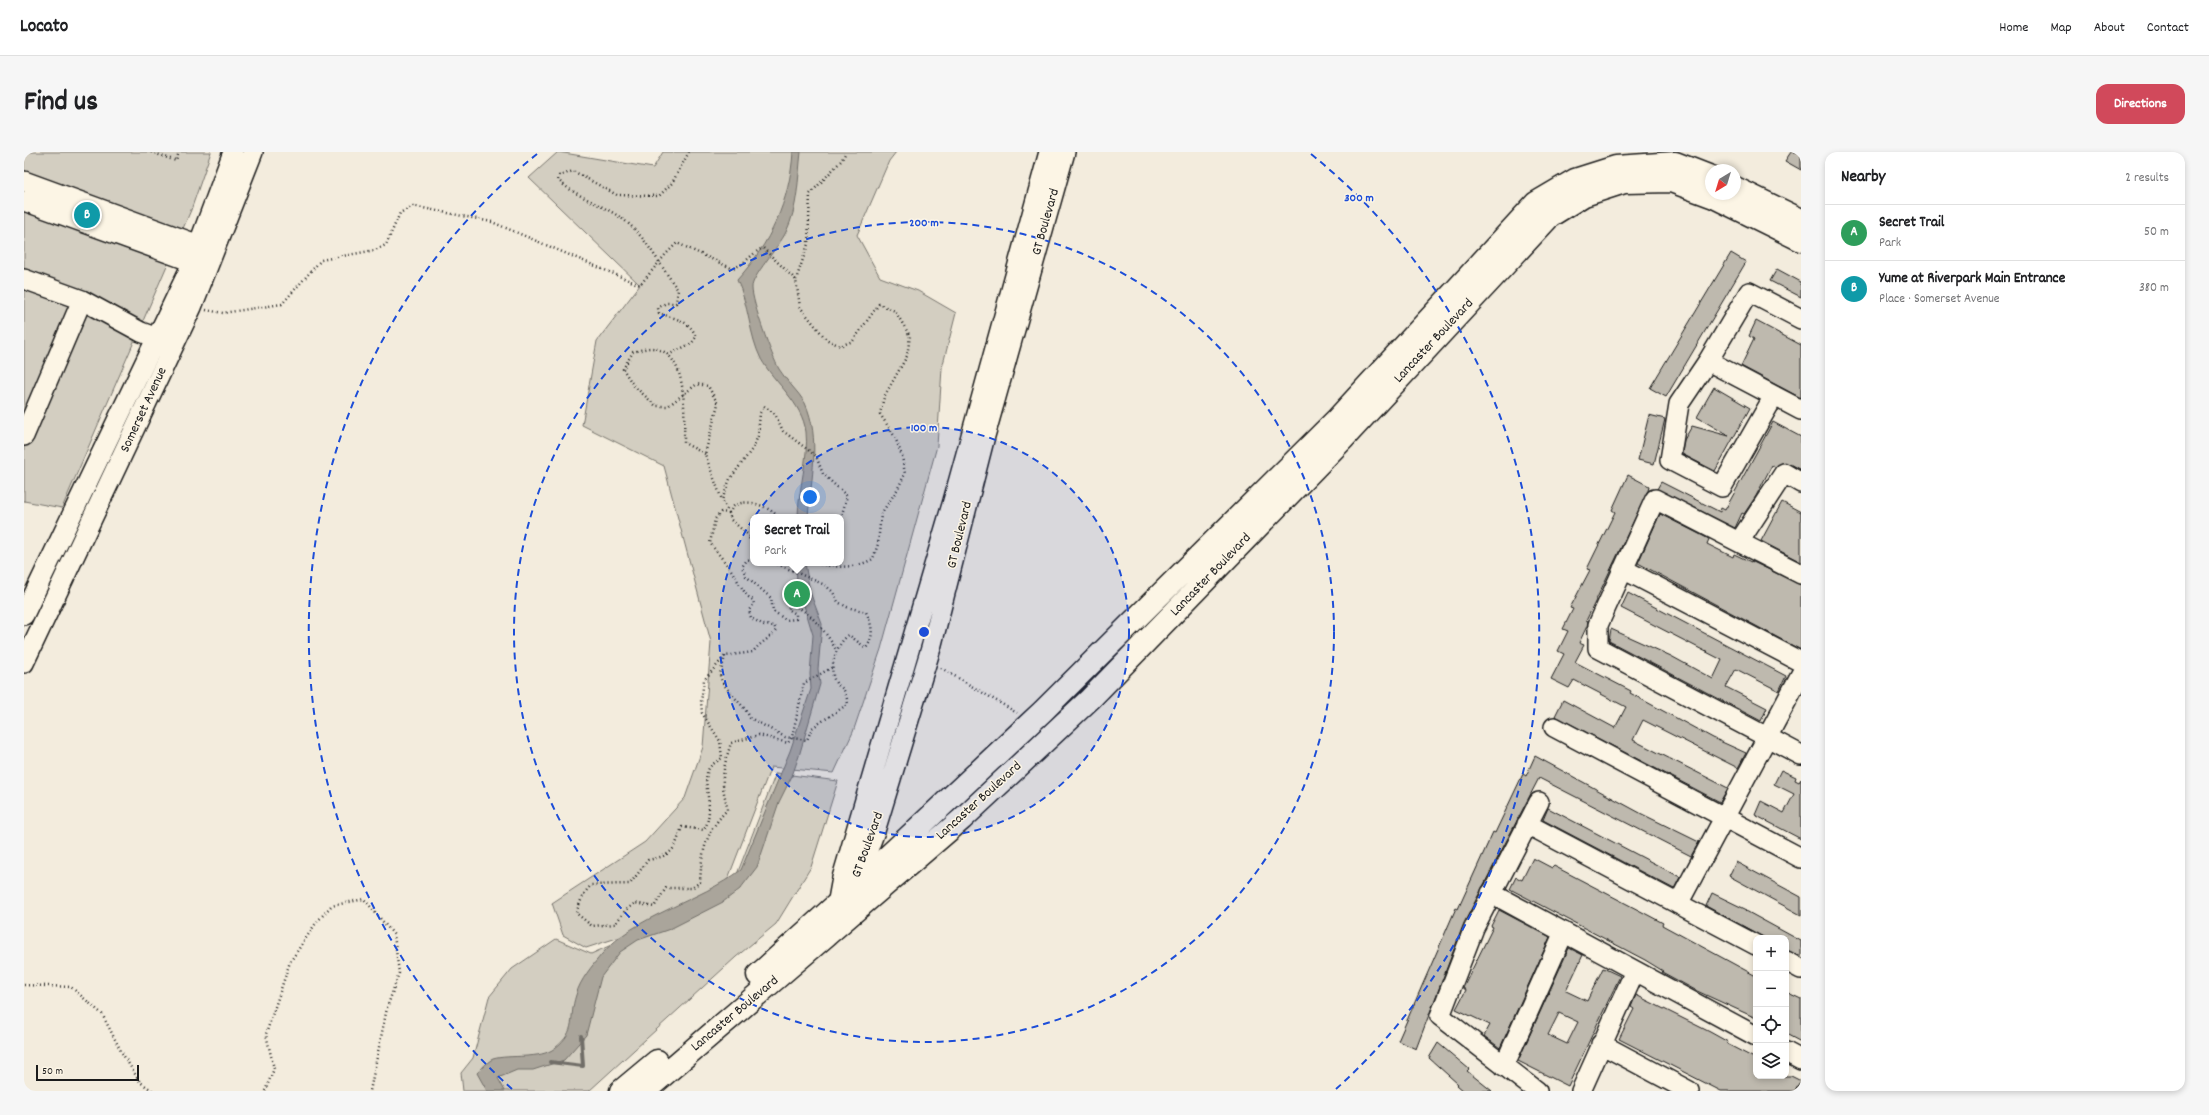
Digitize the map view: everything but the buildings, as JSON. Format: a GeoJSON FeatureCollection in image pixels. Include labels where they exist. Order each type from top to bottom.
{"type":"FeatureCollection","features":[{"type":"Feature","properties":{"kind":"main road","name":"Lancaster Boulevard"},"geometry":{"type":"LineString","coordinates":[[645,1091],[841,916],[853,887],[911,835],[1043,711],[1338,418],[1536,203],[1575,180],[1616,167],[1675,163],[1705,175]]}},
{"type":"Feature","properties":{"kind":"main road","name":"Lancaster Boulevard"},"geometry":{"type":"LineString","coordinates":[[621,1091],[752,980],[841,916],[962,819],[1090,699],[1343,440],[1550,216],[1584,195],[1624,182],[1672,181],[1714,197],[1801,240]]}},
{"type":"Feature","properties":{"kind":"main road"},"geometry":{"type":"LineString","coordinates":[[1741,191],[1801,220]]}},
{"type":"Feature","properties":{"kind":"street","name":"Somerset Avenue"},"geometry":{"type":"LineString","coordinates":[[24,615],[157,338],[196,253],[233,152]]}},
{"type":"Feature","properties":{"kind":"street","name":"Somerset Avenue"},"geometry":{"type":"LineString","coordinates":[[24,663],[175,345],[192,307],[253,152]]}},
{"type":"Feature","properties":{"kind":"street","name":"GT Boulevard"},"geometry":{"type":"LineString","coordinates":[[841,916],[842,878],[949,516],[1049,152]]}},
{"type":"Feature","properties":{"kind":"street","name":"GT Boulevard"},"geometry":{"type":"LineString","coordinates":[[853,887],[875,831],[931,648],[985,436],[1065,152]]}},
{"type":"Feature","properties":{"kind":"street"},"geometry":{"type":"LineString","coordinates":[[24,181],[196,253]]}},
{"type":"Feature","properties":{"kind":"street"},"geometry":{"type":"LineString","coordinates":[[24,201],[196,253]]}},
{"type":"Feature","properties":{"kind":"street"},"geometry":{"type":"LineString","coordinates":[[24,279],[82,300],[141,332],[175,345]]}},
{"type":"Feature","properties":{"kind":"street"},"geometry":{"type":"LineString","coordinates":[[1774,396],[1722,487],[1670,460],[1679,404],[1708,361],[1749,292],[1801,319]]}},
{"type":"Feature","properties":{"kind":"street"},"geometry":{"type":"LineString","coordinates":[[24,436],[82,300]]}},
{"type":"Feature","properties":{"kind":"street"},"geometry":{"type":"LineString","coordinates":[[1708,361],[1801,410]]}},
{"type":"Feature","properties":{"kind":"street"},"geometry":{"type":"LineString","coordinates":[[1739,542],[1784,473],[1801,482]]}},
{"type":"Feature","properties":{"kind":"street"},"geometry":{"type":"LineString","coordinates":[[1801,574],[1655,499],[1598,625],[1598,648],[1801,755]]}},
{"type":"Feature","properties":{"kind":"street"},"geometry":{"type":"LineString","coordinates":[[1623,570],[1801,662]]}},
{"type":"Feature","properties":{"kind":"street"},"geometry":{"type":"LineString","coordinates":[[1678,904],[1801,674]]}},
{"type":"Feature","properties":{"kind":"street"},"geometry":{"type":"LineString","coordinates":[[1554,727],[1801,858]]}},
{"type":"Feature","properties":{"kind":"street"},"geometry":{"type":"LineString","coordinates":[[1537,1091],[1440,1016],[1474,928],[1539,802]]}},
{"type":"Feature","properties":{"kind":"street"},"geometry":{"type":"LineString","coordinates":[[1527,824],[1753,944]]}},
{"type":"Feature","properties":{"kind":"street"},"geometry":{"type":"LineString","coordinates":[[1491,893],[1753,1034]]}},
{"type":"Feature","properties":{"kind":"street"},"geometry":{"type":"LineString","coordinates":[[1504,1066],[1564,932]]}},
{"type":"Feature","properties":{"kind":"street"},"geometry":{"type":"LineString","coordinates":[[1789,964],[1801,970]]}},
{"type":"Feature","properties":{"kind":"street"},"geometry":{"type":"LineString","coordinates":[[1580,1091],[1635,970]]}},
{"type":"Feature","properties":{"kind":"street"},"geometry":{"type":"LineString","coordinates":[[1602,1044],[1689,1091]]}},
{"type":"Feature","properties":{"kind":"street"},"geometry":{"type":"LineString","coordinates":[[1789,1054],[1801,1060]]}},
{"type":"Feature","properties":{"kind":"path"},"geometry":{"type":"LineString","coordinates":[[151,152],[176,161],[179,152]]}},
{"type":"Feature","properties":{"kind":"path"},"geometry":{"type":"LineString","coordinates":[[668,355],[692,343],[696,337],[693,328],[681,319],[659,313],[658,308],[666,303],[676,303],[678,290],[631,225],[597,202],[566,188],[558,180],[559,176],[573,171],[617,195],[659,196],[672,183],[689,152]]}},
{"type":"Feature","properties":{"kind":"path"},"geometry":{"type":"LineString","coordinates":[[831,566],[841,568],[864,564],[873,559],[878,544],[881,514],[897,490],[905,474],[902,456],[895,436],[880,414],[884,397],[907,356],[910,336],[895,311],[879,304],[854,342],[840,346],[826,339],[800,307],[796,280],[808,244],[810,194],[841,161],[846,152]]}},
{"type":"Feature","properties":{"kind":"path"},"geometry":{"type":"LineString","coordinates":[[192,307],[223,313],[282,304],[321,260],[375,250],[386,245],[400,213],[413,206],[492,222],[640,285],[677,243],[731,268],[738,267],[763,248],[796,280]]}},
{"type":"Feature","properties":{"kind":"path"},"geometry":{"type":"LineString","coordinates":[[705,454],[684,443],[683,394],[680,371],[668,355],[651,348],[633,352],[623,369],[633,385],[656,406],[668,406],[683,394],[697,384],[708,386],[718,404],[705,454],[731,520],[750,539]]}},
{"type":"Feature","properties":{"kind":"path"},"geometry":{"type":"LineString","coordinates":[[722,500],[730,479],[753,448],[758,436],[760,413],[764,406],[775,414],[783,430],[816,456],[823,474],[847,496],[842,514]]}},
{"type":"Feature","properties":{"kind":"path"},"geometry":{"type":"LineString","coordinates":[[729,513],[736,505],[746,503],[760,505],[774,514]]}},
{"type":"Feature","properties":{"kind":"path"},"geometry":{"type":"LineString","coordinates":[[729,513],[721,512],[715,520],[710,543],[731,570],[747,596],[753,600],[754,604],[749,610],[751,618],[764,625],[774,626],[776,630],[767,640],[759,643],[753,652],[725,656],[704,680],[701,702],[702,713],[720,741],[722,758],[709,768],[704,779],[709,795],[710,820],[704,830],[682,827],[674,850],[665,857],[648,860],[630,884],[591,885],[583,895],[576,913],[592,926],[615,924],[625,911],[635,903],[654,907],[666,888],[692,888],[700,882],[701,863],[708,836],[714,824],[727,810],[726,796],[723,786],[726,762],[731,743],[759,735],[788,743],[792,738],[804,684],[833,667]]}},
{"type":"Feature","properties":{"kind":"path"},"geometry":{"type":"LineString","coordinates":[[750,560],[747,560],[742,566],[746,576],[771,598],[773,611],[786,620],[796,619],[796,614],[788,609],[791,604],[799,607],[830,639],[836,651]]}},
{"type":"Feature","properties":{"kind":"path"},"geometry":{"type":"LineString","coordinates":[[725,656],[720,674],[722,682],[746,708],[750,718],[785,737],[807,740],[812,728],[848,704],[844,691],[835,682],[833,667],[836,651],[842,639],[849,635],[866,648],[872,640],[872,624],[866,612],[847,607],[838,602],[833,592],[825,585],[782,566]]}},
{"type":"Feature","properties":{"kind":"path"},"geometry":{"type":"LineString","coordinates":[[931,648],[934,661],[948,674],[1012,710],[1024,715],[1043,711]]}},
{"type":"Feature","properties":{"kind":"path"},"geometry":{"type":"LineString","coordinates":[[265,1091],[274,1069],[266,1034],[290,962],[316,923],[331,906],[364,899],[394,934],[399,973],[387,1008],[370,1091]]}},
{"type":"Feature","properties":{"kind":"path"},"geometry":{"type":"LineString","coordinates":[[24,984],[71,987],[102,1014],[122,1053],[140,1082],[153,1091]]}},
{"type":"Feature","properties":{"kind":"shaded area"},"geometry":{"type":"Polygon","coordinates":[[[24,152],[211,152],[191,210],[62,508],[24,501],[24,152]]]}},
{"type":"Feature","properties":{"kind":"shaded area"},"geometry":{"type":"Polygon","coordinates":[[[558,152],[653,168],[663,152],[896,152],[889,161],[857,235],[880,277],[918,291],[956,313],[942,368],[937,446],[881,649],[853,732],[834,773],[771,767],[726,884],[692,904],[620,937],[586,948],[563,935],[552,903],[645,842],[685,798],[703,747],[711,642],[664,466],[582,425],[597,341],[640,285],[529,178],[558,152]]]}},
{"type":"Feature","properties":{"kind":"shaded area"},"geometry":{"type":"Polygon","coordinates":[[[793,152],[801,152],[797,193],[790,223],[786,232],[760,269],[752,288],[767,342],[776,363],[805,403],[810,416],[813,430],[814,459],[808,514],[798,514],[807,442],[803,421],[794,402],[761,359],[757,350],[744,300],[737,280],[759,252],[776,221],[788,188],[793,152]]]}},
{"type":"Feature","properties":{"kind":"shaded area"},"geometry":{"type":"Polygon","coordinates":[[[796,566],[806,566],[810,592],[822,624],[818,669],[820,684],[799,756],[792,776],[779,802],[757,867],[740,889],[723,902],[670,929],[638,940],[620,952],[601,977],[586,1035],[564,1060],[533,1070],[517,1070],[498,1078],[505,1091],[487,1091],[477,1073],[491,1060],[549,1052],[562,1042],[570,1030],[574,1003],[580,984],[594,963],[615,941],[631,929],[725,881],[741,870],[790,751],[811,689],[810,674],[813,635],[797,582],[796,566]]]}},
{"type":"Feature","properties":{"kind":"shaded area"},"geometry":{"type":"Polygon","coordinates":[[[776,773],[838,781],[811,867],[776,924],[736,957],[589,1091],[463,1091],[461,1073],[473,1058],[489,997],[512,969],[556,939],[591,954],[670,919],[734,882],[776,773]]]}},
{"type":"Feature","properties":{"kind":"waterway"},"geometry":{"type":"LineString","coordinates":[[550,1062],[583,1066],[581,1036]]}},
{"type":"Feature","properties":{"kind":"place","name":"Yume at Riverpark Main Entrance"},"geometry":{"type":"Point","coordinates":[87,215]}},
{"type":"Feature","properties":{"kind":"place","name":"Secret Trail"},"geometry":{"type":"Point","coordinates":[797,594]}}]}
